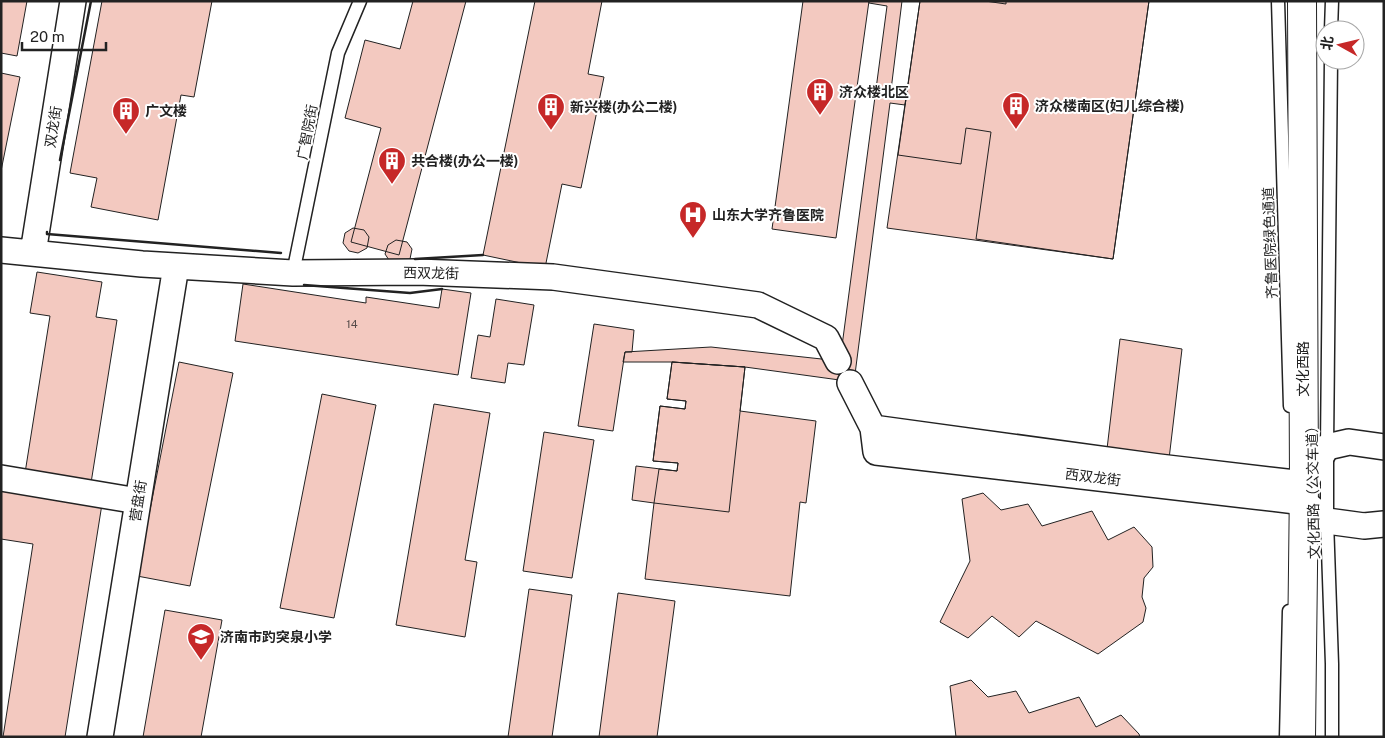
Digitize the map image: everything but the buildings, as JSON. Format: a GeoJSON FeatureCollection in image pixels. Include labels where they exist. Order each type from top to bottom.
{"type":"FeatureCollection","features":[{"type":"Feature","properties":{"kind":"main road","name":"文化西路"},"geometry":{"type":"LineString","coordinates":[[1301,737],[1297,496],[1302,1]]}},
{"type":"Feature","properties":{"kind":"street","name":"双龙街"},"geometry":{"type":"LineString","coordinates":[[33,253],[74,1]]}},
{"type":"Feature","properties":{"kind":"street","name":"西双龙街"},"geometry":{"type":"LineString","coordinates":[[1,250],[176,266],[293,273],[417,272],[553,276],[758,305],[826,338],[838,361]]}},
{"type":"Feature","properties":{"kind":"street","name":"营盘街"},"geometry":{"type":"LineString","coordinates":[[100,737],[176,266]]}},
{"type":"Feature","properties":{"kind":"street","name":"西双龙街"},"geometry":{"type":"LineString","coordinates":[[850,383],[873,428],[876,452],[1297,496]]}},
{"type":"Feature","properties":{"kind":"street"},"geometry":{"type":"LineString","coordinates":[[1384,447],[1338,445],[1297,496],[1337,522],[1364,526],[1384,524]]}},
{"type":"Feature","properties":{"kind":"street"},"geometry":{"type":"LineString","coordinates":[[1,478],[138,500]]}},
{"type":"Feature","properties":{"kind":"lane","name":"广智院街"},"geometry":{"type":"LineString","coordinates":[[293,273],[338,53],[360,1]]}},
{"type":"Feature","properties":{"kind":"lane","name":"齐鲁医院绿色通道"},"geometry":{"type":"LineString","coordinates":[[1278,1],[1291,414]]}},
{"type":"Feature","properties":{"kind":"lane"},"geometry":{"type":"LineString","coordinates":[[1332,1],[1332,20]]}},
{"type":"Feature","properties":{"kind":"lane","name":"文化西路（公交车道）"},"geometry":{"type":"LineString","coordinates":[[1331,70],[1338,445],[1332,737]]}},
{"type":"Feature","properties":{"kind":"lane"},"geometry":{"type":"LineString","coordinates":[[1292,453],[1297,496]]}},
{"type":"Feature","properties":{"kind":"lane"},"geometry":{"type":"LineString","coordinates":[[1286,737],[1289,599]]}},
{"type":"Feature","properties":{"kind":"wall"},"geometry":{"type":"LineString","coordinates":[[60,160],[91,1]]}},
{"type":"Feature","properties":{"kind":"wall"},"geometry":{"type":"LineString","coordinates":[[47,232],[47,234],[281,253]]}},
{"type":"Feature","properties":{"kind":"wall"},"geometry":{"type":"LineString","coordinates":[[415,259],[483,255]]}},
{"type":"Feature","properties":{"kind":"wall"},"geometry":{"type":"LineString","coordinates":[[304,285],[410,293],[442,289]]}},
{"type":"Feature","properties":{"kind":"place","name":"济众楼北区"},"geometry":{"type":"Point","coordinates":[820,116]}},
{"type":"Feature","properties":{"kind":"place","name":"济众楼南区(妇儿综合楼)"},"geometry":{"type":"Point","coordinates":[1016,130]}},
{"type":"Feature","properties":{"kind":"place","name":"新兴楼(办公二楼)"},"geometry":{"type":"Point","coordinates":[551,131]}},
{"type":"Feature","properties":{"kind":"place","name":"广文楼"},"geometry":{"type":"Point","coordinates":[126,135]}},
{"type":"Feature","properties":{"kind":"place","name":"共合楼(办公一楼)"},"geometry":{"type":"Point","coordinates":[392,185]}},
{"type":"Feature","properties":{"kind":"place","name":"山东大学齐鲁医院"},"geometry":{"type":"Point","coordinates":[693,239]}},
{"type":"Feature","properties":{"kind":"place","name":"济南市趵突泉小学"},"geometry":{"type":"Point","coordinates":[201,661]}}]}
